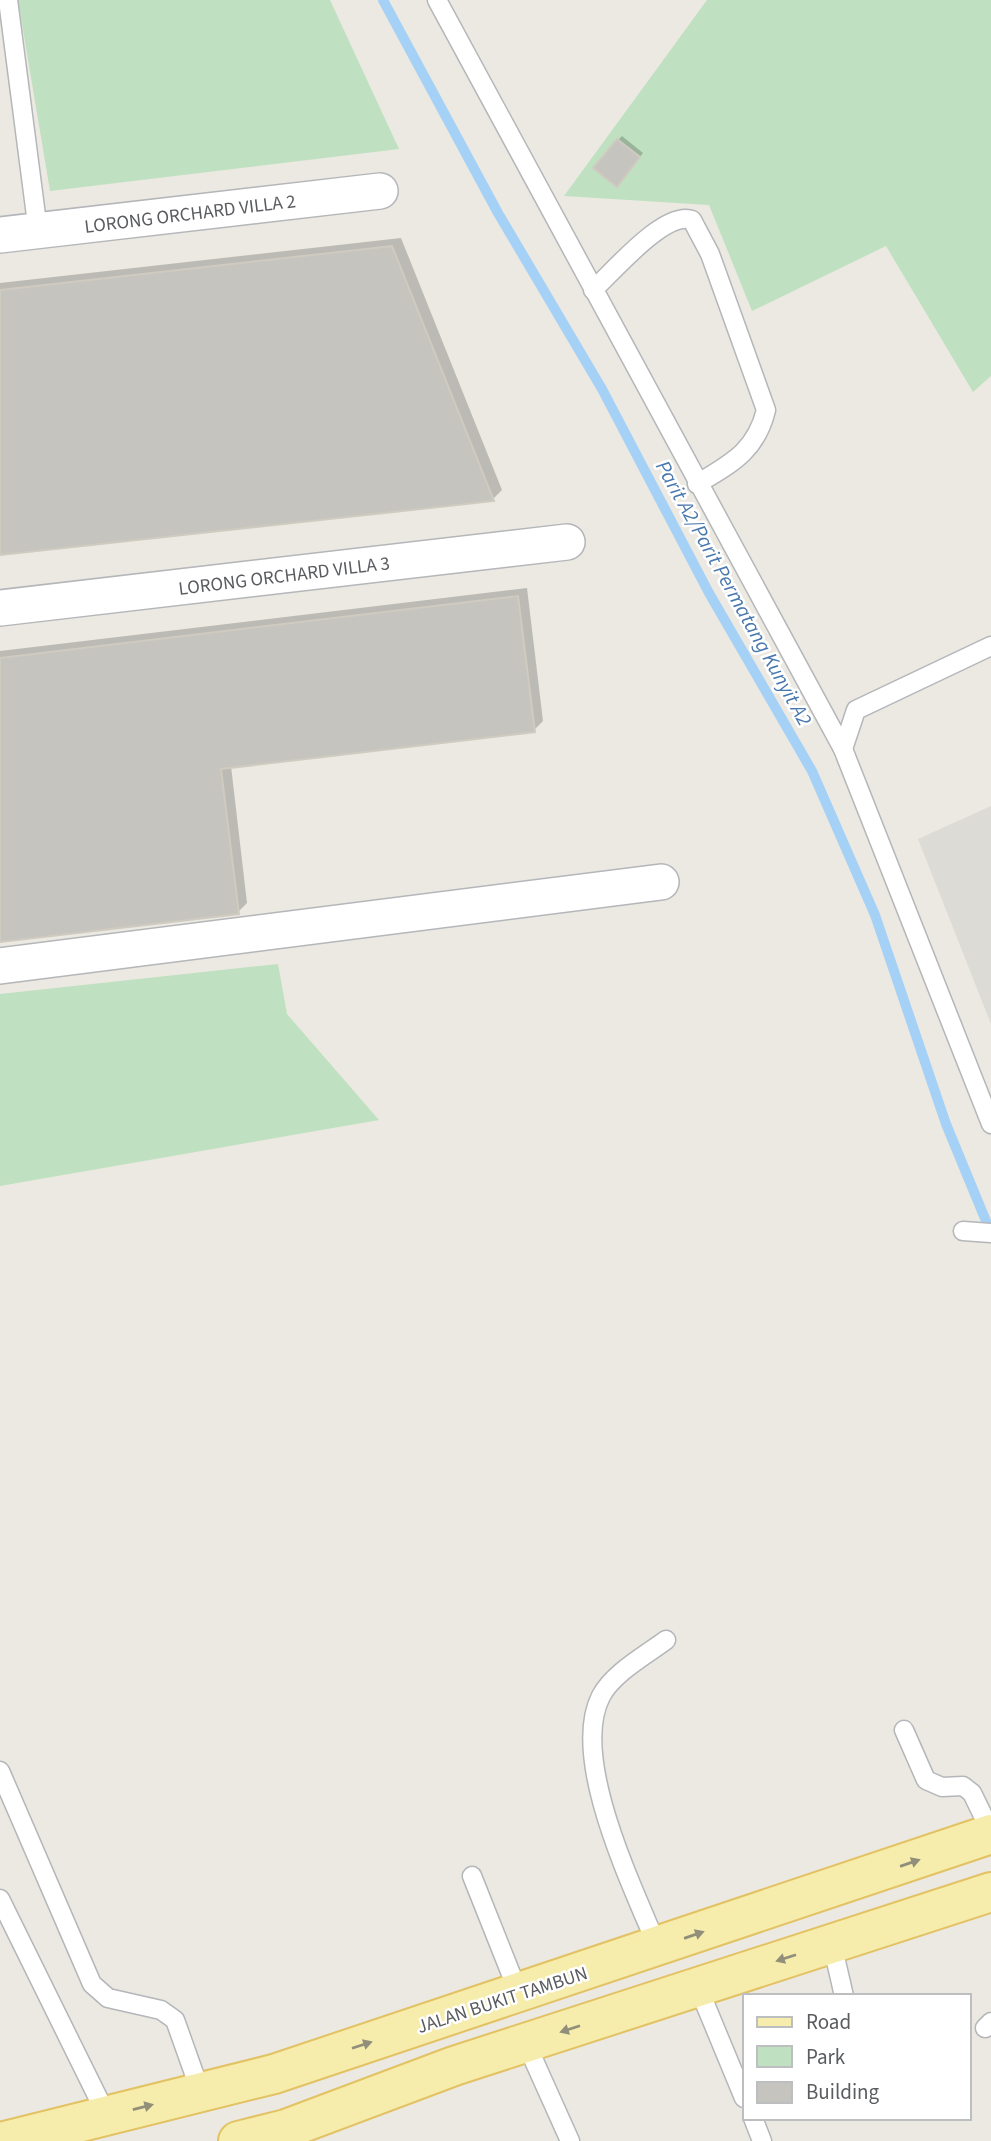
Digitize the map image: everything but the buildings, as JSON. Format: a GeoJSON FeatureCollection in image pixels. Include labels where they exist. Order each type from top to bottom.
{"type":"FeatureCollection","features":[{"type":"Feature","properties":{"kind":"main road","name":"JALAN BUKIT TAMBUN"},"geometry":{"type":"LineString","coordinates":[[5,2141],[274,2074],[658,1948],[991,1833]]}},
{"type":"Feature","properties":{"kind":"main road"},"geometry":{"type":"LineString","coordinates":[[238,2141],[290,2135],[526,2043],[991,1892]]}},
{"type":"Feature","properties":{"kind":"street","name":"LORONG ORCHARD VILLA 2"},"geometry":{"type":"LineString","coordinates":[[0,235],[380,191]]}},
{"type":"Feature","properties":{"kind":"street","name":"LORONG ORCHARD VILLA 3"},"geometry":{"type":"LineString","coordinates":[[0,608],[567,542]]}},
{"type":"Feature","properties":{"kind":"street"},"geometry":{"type":"LineString","coordinates":[[0,966],[661,882]]}},
{"type":"Feature","properties":{"kind":"lane"},"geometry":{"type":"LineString","coordinates":[[8,0],[38,231]]}},
{"type":"Feature","properties":{"kind":"lane"},"geometry":{"type":"LineString","coordinates":[[437,0],[697,484],[843,748],[991,1124]]}},
{"type":"Feature","properties":{"kind":"lane"},"geometry":{"type":"LineString","coordinates":[[593,290],[664,224],[684,217],[692,220],[703,237],[766,410],[760,434],[737,460],[697,484]]}},
{"type":"Feature","properties":{"kind":"lane"},"geometry":{"type":"LineString","coordinates":[[843,748],[856,710],[991,646]]}},
{"type":"Feature","properties":{"kind":"lane"},"geometry":{"type":"LineString","coordinates":[[963,1231],[991,1233]]}},
{"type":"Feature","properties":{"kind":"lane"},"geometry":{"type":"LineString","coordinates":[[658,1948],[608,1825],[597,1784],[592,1727],[601,1695],[626,1670],[666,1640]]}},
{"type":"Feature","properties":{"kind":"lane"},"geometry":{"type":"LineString","coordinates":[[904,1731],[926,1780],[942,1787],[963,1786],[972,1793],[991,1833]]}},
{"type":"Feature","properties":{"kind":"lane"},"geometry":{"type":"LineString","coordinates":[[0,1771],[92,1983],[108,1998],[161,2010],[175,2020],[201,2093]]}},
{"type":"Feature","properties":{"kind":"lane"},"geometry":{"type":"LineString","coordinates":[[472,1876],[519,1994]]}},
{"type":"Feature","properties":{"kind":"lane"},"geometry":{"type":"LineString","coordinates":[[0,1899],[107,2116]]}},
{"type":"Feature","properties":{"kind":"lane"},"geometry":{"type":"LineString","coordinates":[[831,1944],[844,1994]]}},
{"type":"Feature","properties":{"kind":"lane"},"geometry":{"type":"LineString","coordinates":[[698,1987],[743,2096]]}},
{"type":"Feature","properties":{"kind":"lane"},"geometry":{"type":"LineString","coordinates":[[526,2043],[570,2141]]}},
{"type":"Feature","properties":{"kind":"lane"},"geometry":{"type":"LineString","coordinates":[[753,2120],[762,2141]]}},
{"type":"Feature","properties":{"kind":"shaded area"},"geometry":{"type":"Polygon","coordinates":[[[991,806],[991,1024],[918,839],[991,806]]]}},
{"type":"Feature","properties":{"kind":"green space"},"geometry":{"type":"Polygon","coordinates":[[[18,0],[330,0],[399,149],[50,191],[18,0]]]}},
{"type":"Feature","properties":{"kind":"green space"},"geometry":{"type":"Polygon","coordinates":[[[707,0],[991,0],[991,376],[973,392],[886,246],[752,311],[709,205],[564,196],[707,0]]]}},
{"type":"Feature","properties":{"kind":"green space"},"geometry":{"type":"Polygon","coordinates":[[[278,964],[287,1014],[379,1120],[0,1186],[0,994],[278,964]]]}},
{"type":"Feature","properties":{"kind":"waterway","name":"Parit A2/Parit Permatang Kunyit A2"},"geometry":{"type":"LineString","coordinates":[[383,0],[498,213],[602,389],[709,593],[812,771],[875,915],[946,1124],[991,1233]]}}]}
